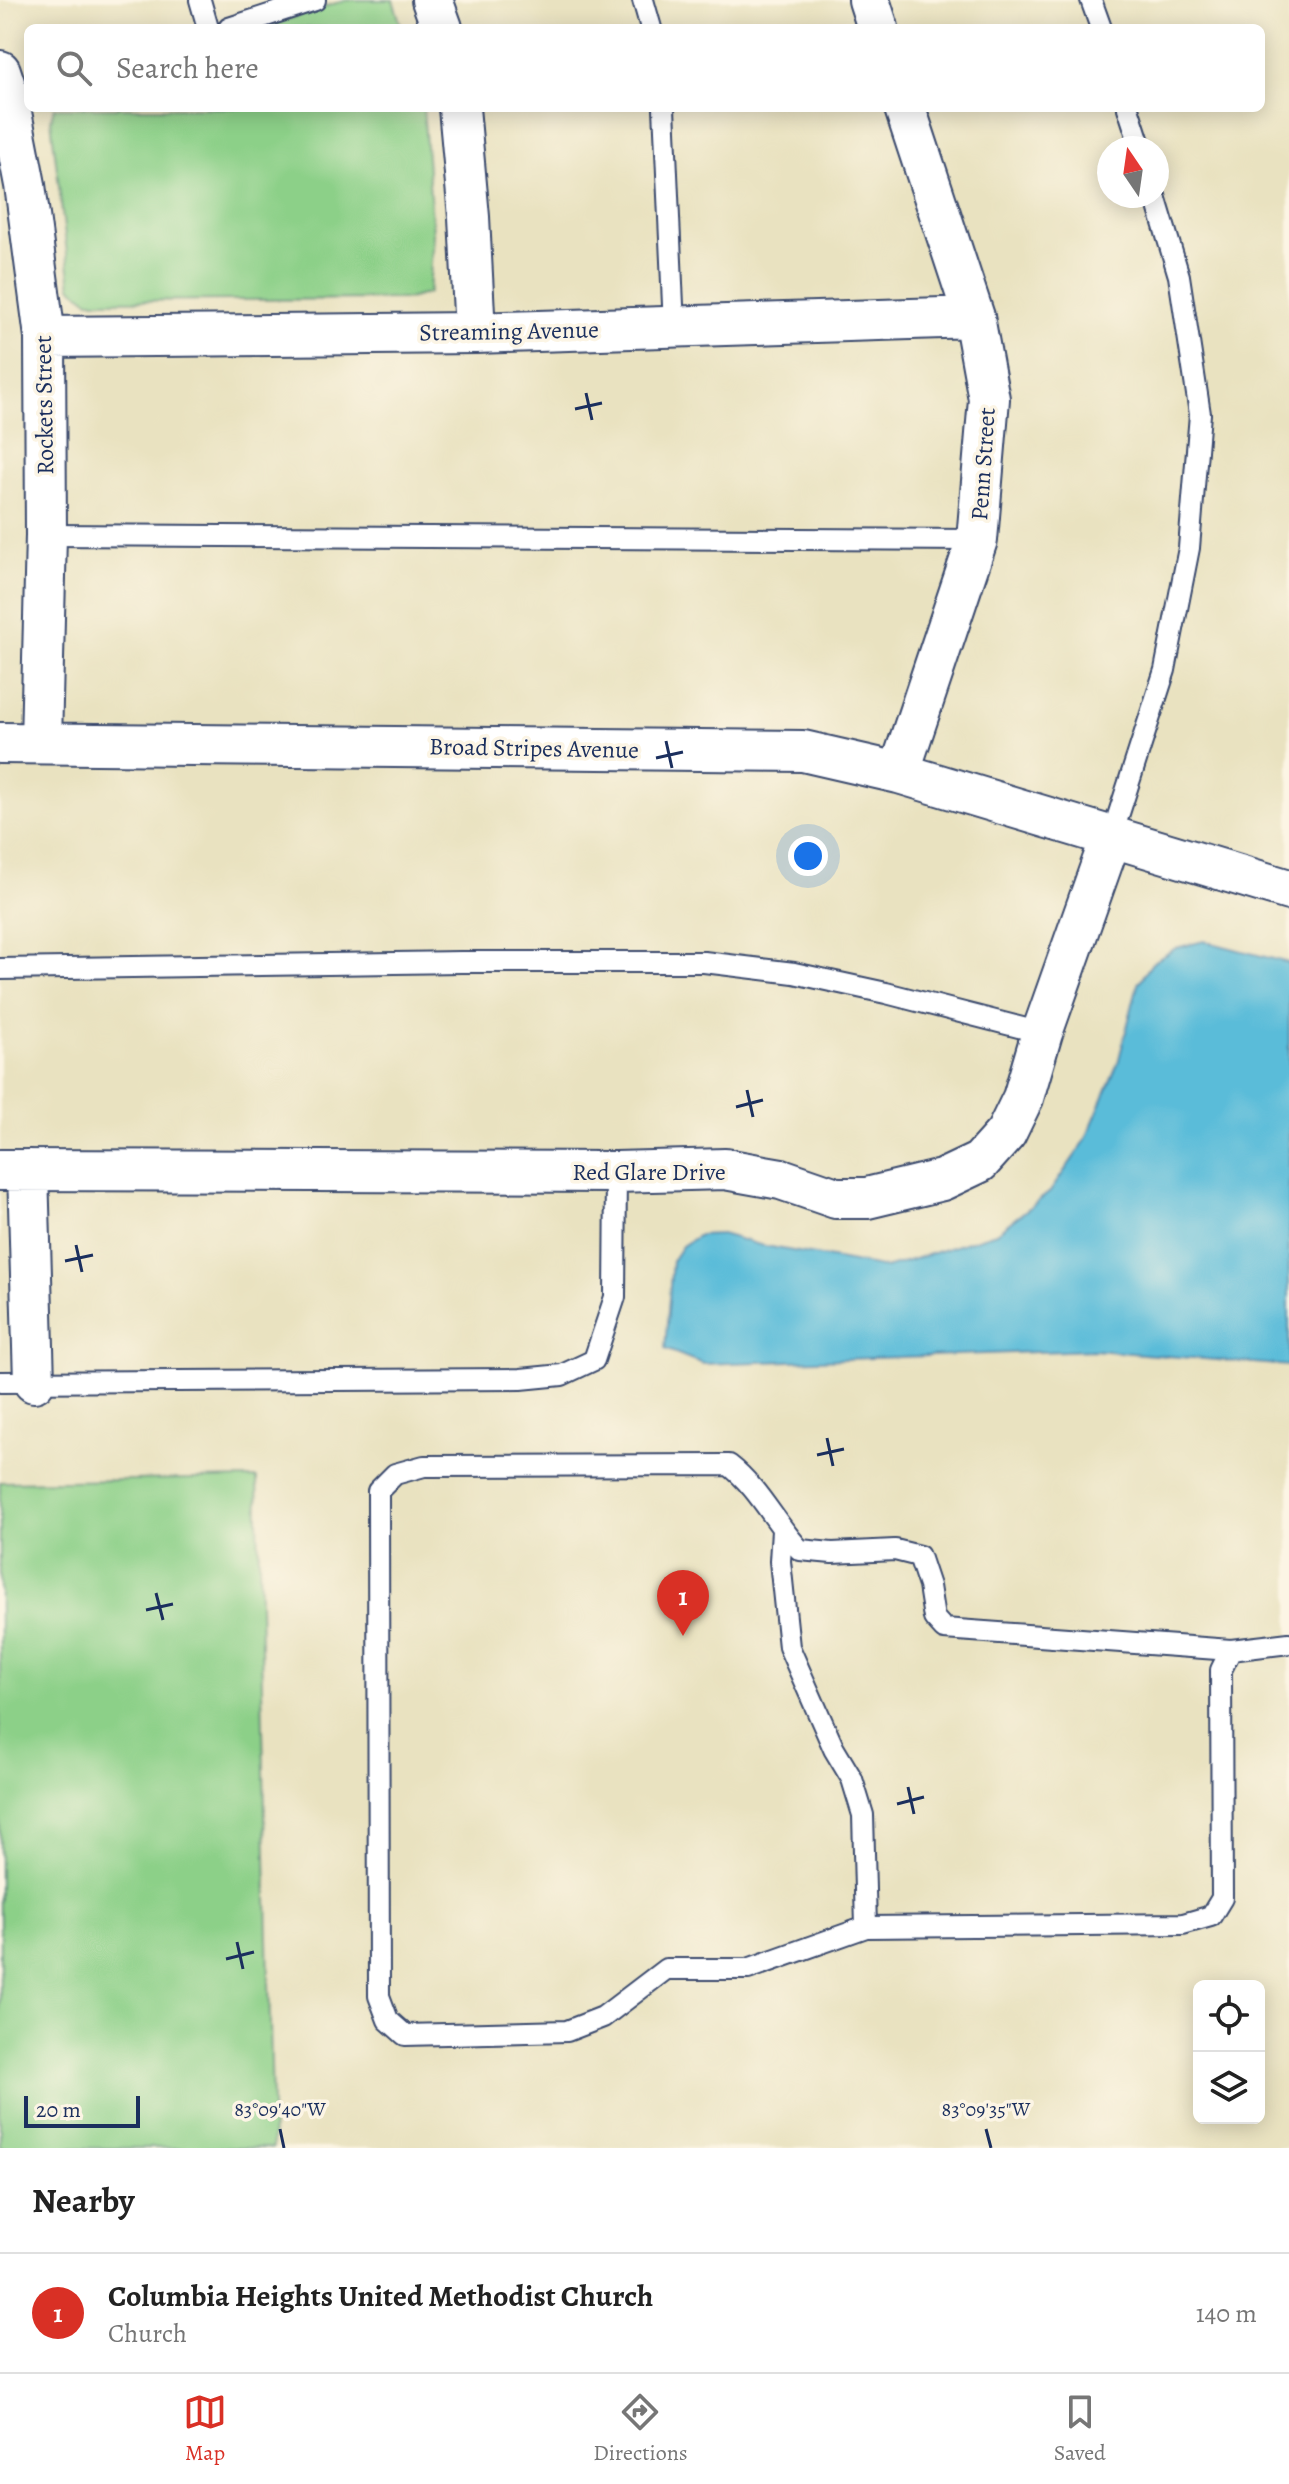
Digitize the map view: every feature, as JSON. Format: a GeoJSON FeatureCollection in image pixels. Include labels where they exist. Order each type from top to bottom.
{"type":"FeatureCollection","features":[{"type":"Feature","properties":{"kind":"street"},"geometry":{"type":"LineString","coordinates":[[432,0],[441,24]]}},
{"type":"Feature","properties":{"kind":"street"},"geometry":{"type":"LineString","coordinates":[[869,0],[877,24]]}},
{"type":"Feature","properties":{"kind":"street","name":"Rockets Street"},"geometry":{"type":"LineString","coordinates":[[12,91],[45,337],[46,535],[41,742]]}},
{"type":"Feature","properties":{"kind":"street"},"geometry":{"type":"LineString","coordinates":[[459,112],[475,333]]}},
{"type":"Feature","properties":{"kind":"street","name":"Penn Street"},"geometry":{"type":"LineString","coordinates":[[899,773],[977,540],[989,399],[974,317],[906,112]]}},
{"type":"Feature","properties":{"kind":"street","name":"Streaming Avenue"},"geometry":{"type":"LineString","coordinates":[[45,337],[475,333],[974,317]]}},
{"type":"Feature","properties":{"kind":"street","name":"Broad Stripes Avenue"},"geometry":{"type":"LineString","coordinates":[[0,743],[803,751],[899,773],[1289,890]]}},
{"type":"Feature","properties":{"kind":"street","name":"Red Glare Drive"},"geometry":{"type":"LineString","coordinates":[[14,1170],[616,1172],[725,1169],[781,1179],[836,1198],[867,1198],[942,1180],[980,1162],[1006,1133],[1023,1098],[1042,1033],[1112,835]]}},
{"type":"Feature","properties":{"kind":"street"},"geometry":{"type":"LineString","coordinates":[[14,1170],[17,1382]]}},
{"type":"Feature","properties":{"kind":"lane"},"geometry":{"type":"LineString","coordinates":[[200,0],[207,24]]}},
{"type":"Feature","properties":{"kind":"lane"},"geometry":{"type":"LineString","coordinates":[[241,24],[315,0]]}},
{"type":"Feature","properties":{"kind":"lane"},"geometry":{"type":"LineString","coordinates":[[643,0],[650,24]]}},
{"type":"Feature","properties":{"kind":"lane"},"geometry":{"type":"LineString","coordinates":[[1091,0],[1100,24]]}},
{"type":"Feature","properties":{"kind":"lane"},"geometry":{"type":"LineString","coordinates":[[664,112],[674,327]]}},
{"type":"Feature","properties":{"kind":"lane"},"geometry":{"type":"LineString","coordinates":[[1129,112],[1137,136]]}},
{"type":"Feature","properties":{"kind":"lane"},"geometry":{"type":"LineString","coordinates":[[1112,835],[1165,670],[1189,548],[1200,414],[1179,276],[1159,208]]}},
{"type":"Feature","properties":{"kind":"lane"},"geometry":{"type":"LineString","coordinates":[[46,535],[977,540]]}},
{"type":"Feature","properties":{"kind":"lane"},"geometry":{"type":"LineString","coordinates":[[0,969],[461,962],[704,962],[794,973],[1042,1033]]}},
{"type":"Feature","properties":{"kind":"lane"},"geometry":{"type":"LineString","coordinates":[[17,1382],[521,1379],[562,1375],[594,1360],[615,1297],[616,1172]]}},
{"type":"Feature","properties":{"kind":"lane"},"geometry":{"type":"LineString","coordinates":[[1231,1650],[1221,1670],[1222,1898],[1211,1916],[1183,1924],[866,1927],[748,1969],[666,1969],[603,2017],[567,2031],[405,2035],[388,2020],[379,1996],[378,1491],[395,1474],[424,1466],[729,1465],[739,1472],[800,1550],[832,1553],[895,1550],[919,1556],[929,1586],[934,1618],[944,1629],[1231,1650],[1289,1643]]}},
{"type":"Feature","properties":{"kind":"lane"},"geometry":{"type":"LineString","coordinates":[[782,1530],[780,1561],[789,1647],[834,1749],[852,1779],[863,1815],[866,1927]]}},
{"type":"Feature","properties":{"kind":"green space"},"geometry":{"type":"Polygon","coordinates":[[[345,0],[393,0],[401,24],[274,24],[345,0]]]}},
{"type":"Feature","properties":{"kind":"green space"},"geometry":{"type":"Polygon","coordinates":[[[53,112],[423,112],[433,233],[429,293],[408,299],[89,301],[71,287],[51,120],[53,112]]]}},
{"type":"Feature","properties":{"kind":"green space"},"geometry":{"type":"Polygon","coordinates":[[[257,1478],[273,2148],[0,2148],[0,1482],[257,1478]]]}},
{"type":"Feature","properties":{"kind":"water"},"geometry":{"type":"Polygon","coordinates":[[[1204,941],[1289,963],[1289,1366],[1094,1350],[703,1364],[665,1349],[672,1261],[682,1246],[699,1235],[721,1234],[760,1245],[886,1268],[996,1233],[1050,1192],[1085,1141],[1118,1063],[1138,984],[1152,963],[1176,948],[1204,941]]]}},
{"type":"Feature","properties":{"kind":"place","name":"Columbia Heights United Methodist Church"},"geometry":{"type":"Point","coordinates":[683,1636]}}]}
